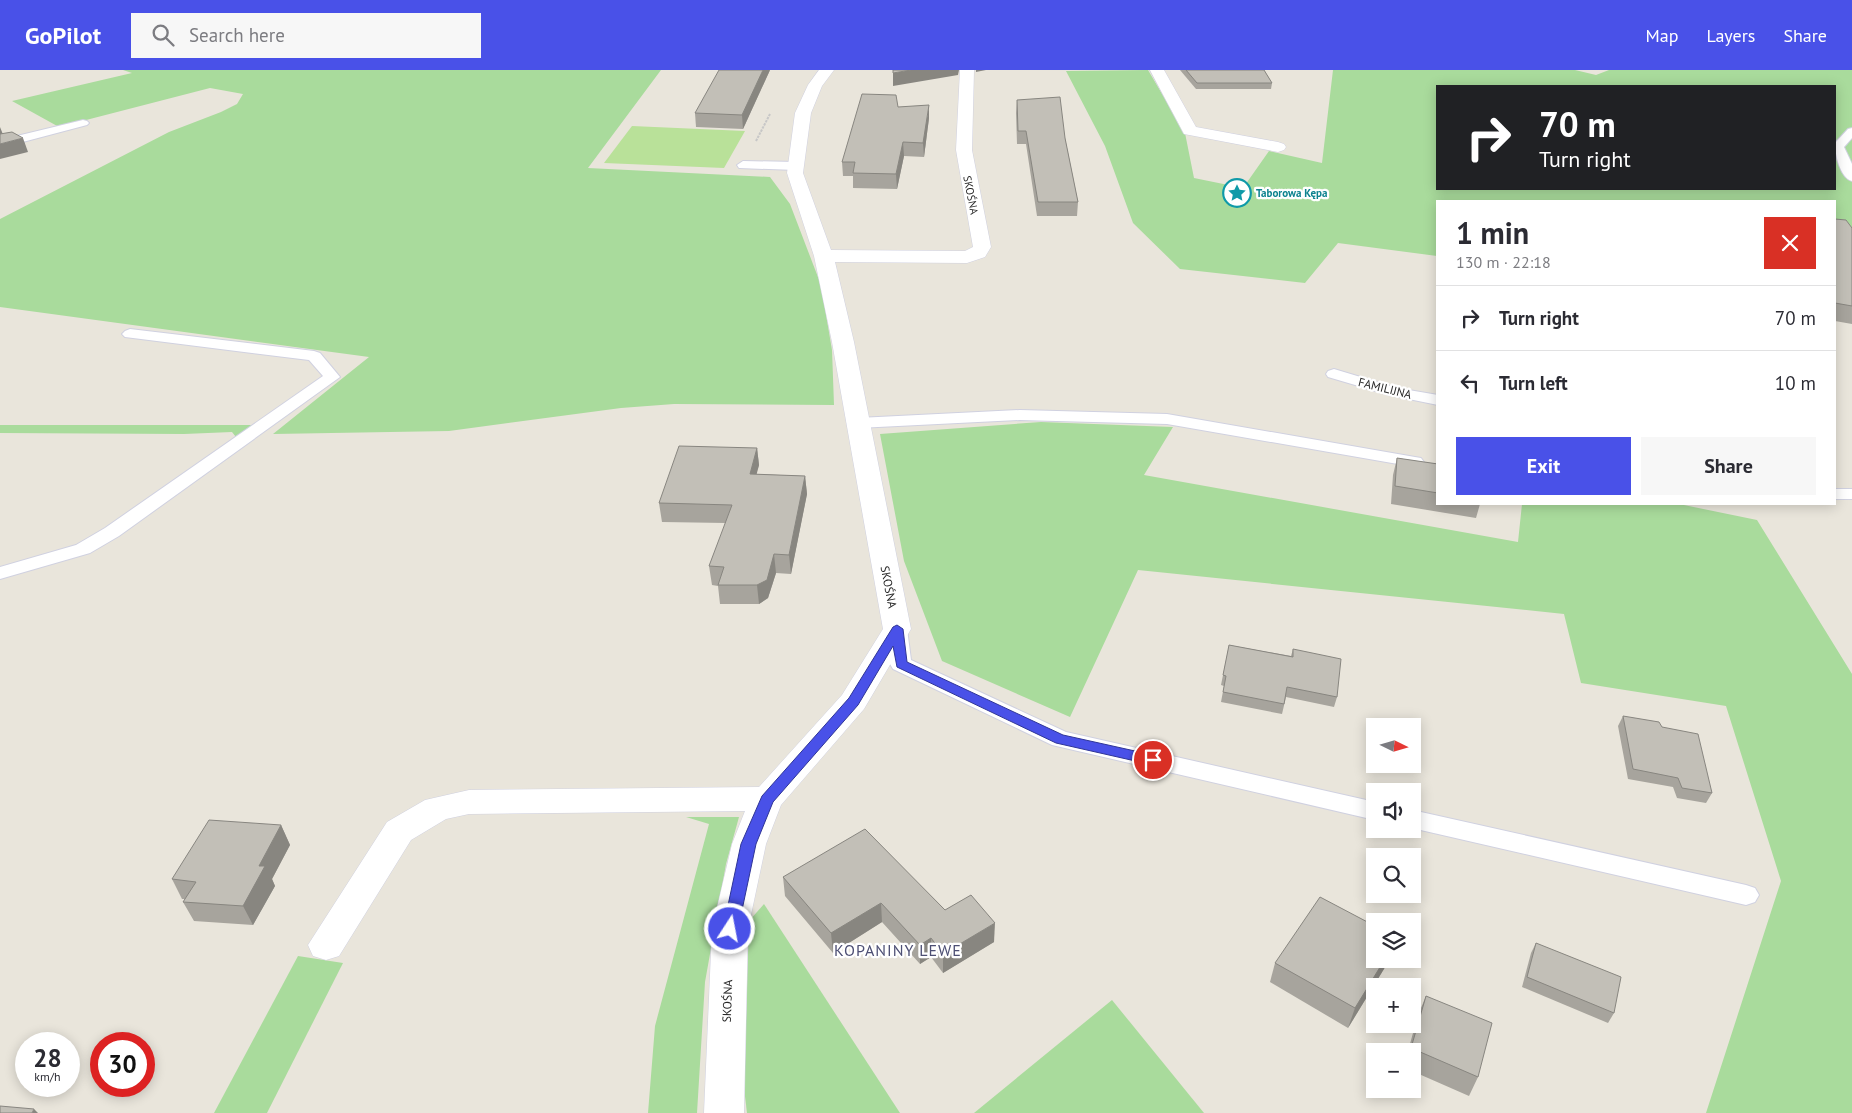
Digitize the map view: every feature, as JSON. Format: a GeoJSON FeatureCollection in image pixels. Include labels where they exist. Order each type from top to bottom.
{"type":"FeatureCollection","features":[{"type":"Feature","properties":{"kind":"street","name":"SKOŚNA"},"geometry":{"type":"LineString","coordinates":[[724,1113],[730,929],[748,844],[767,799],[853,702],[897,629],[824,256],[795,173],[803,113],[815,84],[827,70]]}},
{"type":"Feature","properties":{"kind":"street","name":"SKOŚNA"},"geometry":{"type":"LineString","coordinates":[[824,256],[967,257],[978,254],[982,247],[968,180],[964,150],[967,70]]}},
{"type":"Feature","properties":{"kind":"street"},"geometry":{"type":"LineString","coordinates":[[1156,70],[1190,131],[1278,147]]}},
{"type":"Feature","properties":{"kind":"street"},"geometry":{"type":"LineString","coordinates":[[326,945],[399,830],[437,809],[469,802],[767,799]]}},
{"type":"Feature","properties":{"kind":"lane"},"geometry":{"type":"LineString","coordinates":[[0,144],[83,123]]}},
{"type":"Feature","properties":{"kind":"lane"},"geometry":{"type":"LineString","coordinates":[[1852,131],[1838,147],[1852,177]]}},
{"type":"Feature","properties":{"kind":"lane"},"geometry":{"type":"LineString","coordinates":[[743,165],[796,166]]}},
{"type":"Feature","properties":{"kind":"lane"},"geometry":{"type":"LineString","coordinates":[[0,573],[83,548],[112,532],[332,378],[314,356],[130,334]]}},
{"type":"Feature","properties":{"kind":"lane","name":"FAMILIJNA"},"geometry":{"type":"LineString","coordinates":[[1334,374],[1395,392],[1436,400]]}},
{"type":"Feature","properties":{"kind":"lane"},"geometry":{"type":"LineString","coordinates":[[858,424],[1020,415],[1167,419],[1415,462]]}},
{"type":"Feature","properties":{"kind":"lane"},"geometry":{"type":"LineString","coordinates":[[1836,494],[1852,494]]}},
{"type":"Feature","properties":{"kind":"lane"},"geometry":{"type":"LineString","coordinates":[[897,629],[901,664],[1060,739],[1366,809]]}},
{"type":"Feature","properties":{"kind":"lane"},"geometry":{"type":"LineString","coordinates":[[1421,821],[1746,895]]}},
{"type":"Feature","properties":{"kind":"green space"},"geometry":{"type":"Polygon","coordinates":[[[123,70],[661,70],[588,168],[770,177],[790,204],[821,285],[832,350],[834,405],[674,404],[621,408],[449,431],[273,434],[369,357],[0,307],[0,219],[169,132],[237,104],[243,94],[210,88],[59,127],[12,101],[132,73],[123,70]]]}},
{"type":"Feature","properties":{"kind":"green space"},"geometry":{"type":"Polygon","coordinates":[[[1148,70],[1185,133],[1194,178],[1243,188],[1269,151],[1322,163],[1333,70],[1575,70],[1596,75],[1609,70],[1852,70],[1852,228],[1836,227],[1836,200],[1436,200],[1436,256],[1338,243],[1305,283],[1180,269],[1133,223],[1105,146],[1066,71],[1148,70]]]}},
{"type":"Feature","properties":{"kind":"green space"},"geometry":{"type":"Polygon","coordinates":[[[632,126],[745,131],[724,168],[604,163],[632,126]]]}},
{"type":"Feature","properties":{"kind":"green space"},"geometry":{"type":"Polygon","coordinates":[[[1041,422],[1173,427],[1144,475],[1518,542],[1522,505],[1684,505],[1757,520],[1852,674],[1852,1113],[1706,1113],[1781,881],[1726,706],[1581,683],[1564,614],[1138,570],[1070,717],[942,661],[904,561],[880,434],[1041,422]]]}},
{"type":"Feature","properties":{"kind":"green space"},"geometry":{"type":"Polygon","coordinates":[[[0,425],[252,425],[236,437],[232,432],[184,434],[0,433],[0,425]]]}},
{"type":"Feature","properties":{"kind":"green space"},"geometry":{"type":"Polygon","coordinates":[[[686,817],[739,817],[726,864],[705,982],[697,1113],[648,1113],[655,1026],[709,824],[686,817]]]}},
{"type":"Feature","properties":{"kind":"green space"},"geometry":{"type":"Polygon","coordinates":[[[764,904],[900,1113],[747,1113],[744,1088],[749,921],[764,904]]]}},
{"type":"Feature","properties":{"kind":"green space"},"geometry":{"type":"Polygon","coordinates":[[[298,956],[343,963],[267,1113],[214,1113],[298,956]]]}},
{"type":"Feature","properties":{"kind":"green space"},"geometry":{"type":"Polygon","coordinates":[[[1112,1000],[1204,1113],[974,1113],[1112,1000]]]}},
{"type":"Feature","properties":{"kind":"building"},"geometry":{"type":"Polygon","coordinates":[[[719,70],[763,70],[742,115],[695,113],[719,70]]]}},
{"type":"Feature","properties":{"kind":"building"},"geometry":{"type":"Polygon","coordinates":[[[893,70],[911,70],[893,73],[893,70]]]}},
{"type":"Feature","properties":{"kind":"building"},"geometry":{"type":"Polygon","coordinates":[[[1186,70],[1264,70],[1272,83],[1197,83],[1186,70]]]}},
{"type":"Feature","properties":{"kind":"building"},"geometry":{"type":"Polygon","coordinates":[[[862,94],[896,95],[898,107],[929,105],[923,143],[903,142],[896,174],[853,173],[855,162],[842,162],[862,94]]]}},
{"type":"Feature","properties":{"kind":"building"},"geometry":{"type":"Polygon","coordinates":[[[1060,97],[1065,138],[1078,202],[1038,202],[1026,131],[1018,131],[1017,100],[1060,97]]]}},
{"type":"Feature","properties":{"kind":"building"},"geometry":{"type":"Polygon","coordinates":[[[12,132],[23,138],[0,144],[0,134],[12,132]]]}},
{"type":"Feature","properties":{"kind":"building"},"geometry":{"type":"Polygon","coordinates":[[[1836,219],[1846,220],[1852,228],[1852,306],[1836,303],[1836,219]]]}},
{"type":"Feature","properties":{"kind":"building"},"geometry":{"type":"Polygon","coordinates":[[[679,446],[757,448],[750,474],[805,476],[789,555],[774,554],[767,580],[757,585],[718,585],[724,567],[709,566],[732,505],[659,503],[679,446]]]}},
{"type":"Feature","properties":{"kind":"building"},"geometry":{"type":"Polygon","coordinates":[[[1397,458],[1436,464],[1436,493],[1395,486],[1397,458]]]}},
{"type":"Feature","properties":{"kind":"building"},"geometry":{"type":"Polygon","coordinates":[[[1229,645],[1293,657],[1293,649],[1341,659],[1337,697],[1287,687],[1284,704],[1223,692],[1226,676],[1223,675],[1229,645]]]}},
{"type":"Feature","properties":{"kind":"building"},"geometry":{"type":"Polygon","coordinates":[[[1623,716],[1659,722],[1662,727],[1698,734],[1712,793],[1682,788],[1678,778],[1633,769],[1623,716]]]}},
{"type":"Feature","properties":{"kind":"building"},"geometry":{"type":"Polygon","coordinates":[[[209,820],[281,825],[259,866],[265,866],[243,906],[183,902],[196,882],[172,879],[209,820]]]}},
{"type":"Feature","properties":{"kind":"building"},"geometry":{"type":"Polygon","coordinates":[[[865,829],[945,910],[971,895],[995,923],[943,954],[931,938],[920,945],[881,903],[831,933],[783,877],[865,829]]]}},
{"type":"Feature","properties":{"kind":"building"},"geometry":{"type":"Polygon","coordinates":[[[1320,897],[1366,921],[1366,968],[1379,968],[1373,978],[1366,978],[1366,990],[1355,1008],[1275,963],[1320,897]]]}},
{"type":"Feature","properties":{"kind":"building"},"geometry":{"type":"Polygon","coordinates":[[[1536,943],[1621,977],[1614,1013],[1527,977],[1536,943]]]}},
{"type":"Feature","properties":{"kind":"building"},"geometry":{"type":"Polygon","coordinates":[[[1426,996],[1492,1023],[1478,1077],[1421,1052],[1421,1043],[1412,1043],[1415,1033],[1421,1033],[1421,1013],[1426,996]]]}},
{"type":"Feature","properties":{"kind":"building"},"geometry":{"type":"Polygon","coordinates":[[[0,1106],[34,1109],[32,1113],[0,1113],[0,1106]]]}},
{"type":"Feature","properties":{"kind":"place","name":"Taborowa Kępa"},"geometry":{"type":"Point","coordinates":[1237,193]}},
{"type":"Feature","properties":{"kind":"district","name":"KOPANINY LEWE"},"geometry":{"type":"Point","coordinates":[898,950]}},
{"type":"Feature","properties":{"kind":"route"},"geometry":{"type":"LineString","coordinates":[[730,929],[748,844],[767,799],[853,702],[897,629],[901,664],[1060,739],[1153,760]]}}]}
